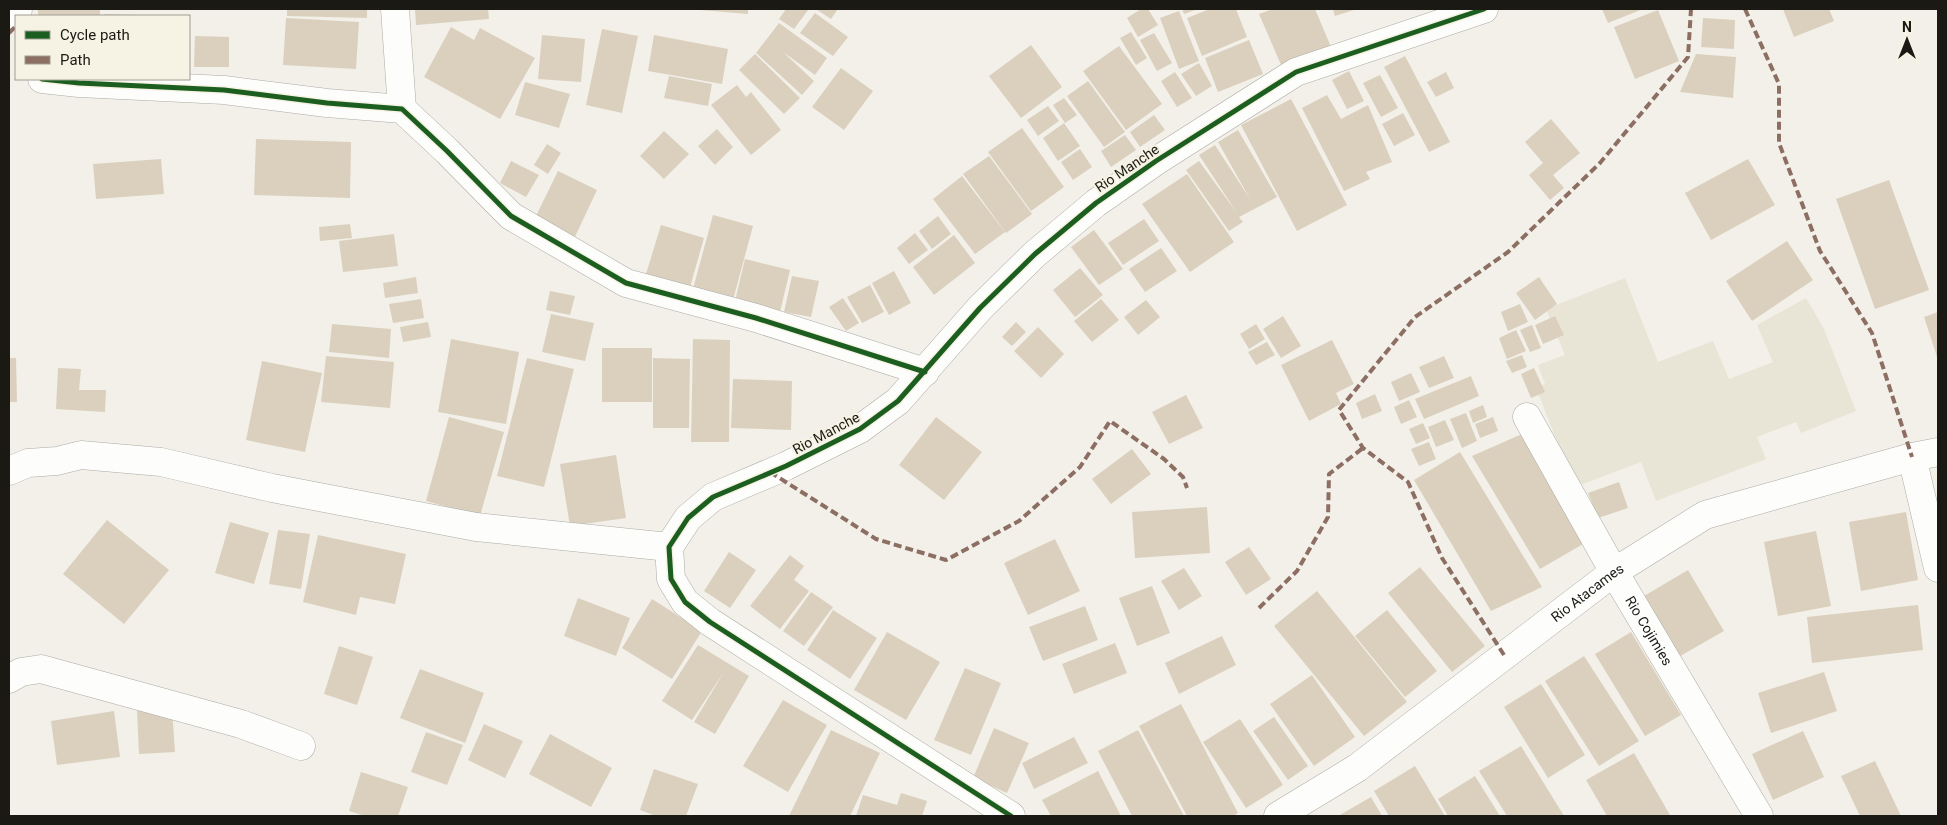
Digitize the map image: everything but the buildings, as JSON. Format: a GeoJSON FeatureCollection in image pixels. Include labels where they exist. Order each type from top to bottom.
{"type":"FeatureCollection","features":[{"type":"Feature","properties":{"kind":"street"},"geometry":{"type":"LineString","coordinates":[[395,9],[402,109]]}},
{"type":"Feature","properties":{"kind":"street","name":"Rio Manche"},"geometry":{"type":"LineString","coordinates":[[669,547],[688,518],[713,497],[786,466],[860,429],[898,401],[980,308],[1035,254],[1096,203],[1156,161],[1296,72],[1484,9]]}},
{"type":"Feature","properties":{"kind":"street"},"geometry":{"type":"LineString","coordinates":[[51,80],[224,90],[327,103],[402,109],[447,151],[511,216],[626,283],[756,318],[925,372]]}},
{"type":"Feature","properties":{"kind":"street","name":"Rio Cojimies"},"geometry":{"type":"LineString","coordinates":[[1527,417],[1614,572],[1759,816]]}},
{"type":"Feature","properties":{"kind":"street"},"geometry":{"type":"LineString","coordinates":[[9,471],[28,463],[57,461],[81,455],[161,462],[272,488],[476,527],[669,547],[671,579],[684,602],[710,622],[1011,816]]}},
{"type":"Feature","properties":{"kind":"street"},"geometry":{"type":"LineString","coordinates":[[1925,455],[1938,568]]}},
{"type":"Feature","properties":{"kind":"street","name":"Rio Atacames"},"geometry":{"type":"LineString","coordinates":[[1278,816],[1356,768],[1614,572],[1705,515],[1925,455]]}},
{"type":"Feature","properties":{"kind":"street"},"geometry":{"type":"LineString","coordinates":[[9,678],[21,672],[41,669],[241,724],[301,746]]}},
{"type":"Feature","properties":{"kind":"shaded area"},"geometry":{"type":"Polygon","coordinates":[[[1625,278],[1658,362],[1713,341],[1729,379],[1773,362],[1757,325],[1806,298],[1824,329],[1856,411],[1801,433],[1796,422],[1757,437],[1766,459],[1656,501],[1641,462],[1575,487],[1536,388],[1545,384],[1538,365],[1565,355],[1546,309],[1625,278]]]}},
{"type":"Feature","properties":{"kind":"marked path"},"geometry":{"type":"LineString","coordinates":[[1504,655],[1442,558],[1408,482],[1363,448],[1339,410],[1415,317],[1508,252],[1600,163],[1688,57],[1691,9]]}},
{"type":"Feature","properties":{"kind":"marked path"},"geometry":{"type":"LineString","coordinates":[[1745,9],[1779,84],[1779,143],[1820,251],[1872,333],[1912,457]]}},
{"type":"Feature","properties":{"kind":"marked path"},"geometry":{"type":"LineString","coordinates":[[9,33],[15,27]]}},
{"type":"Feature","properties":{"kind":"marked path"},"geometry":{"type":"LineString","coordinates":[[770,472],[876,539],[946,560],[1019,521],[1080,467],[1110,421],[1164,459],[1183,477],[1187,488]]}},
{"type":"Feature","properties":{"kind":"marked path"},"geometry":{"type":"LineString","coordinates":[[1259,608],[1297,571],[1328,517],[1329,474],[1363,448]]}},
{"type":"Feature","properties":{"kind":"cycle path"},"geometry":{"type":"LineString","coordinates":[[1011,816],[710,622],[685,602],[671,579],[669,547],[688,518],[713,497],[786,466],[860,429],[898,401],[980,308],[1035,254],[1096,203],[1156,161],[1296,72],[1484,9]]}},
{"type":"Feature","properties":{"kind":"cycle path"},"geometry":{"type":"LineString","coordinates":[[51,80],[224,90],[327,103],[402,109],[447,151],[511,216],[626,283],[756,318],[925,372]]}}]}
